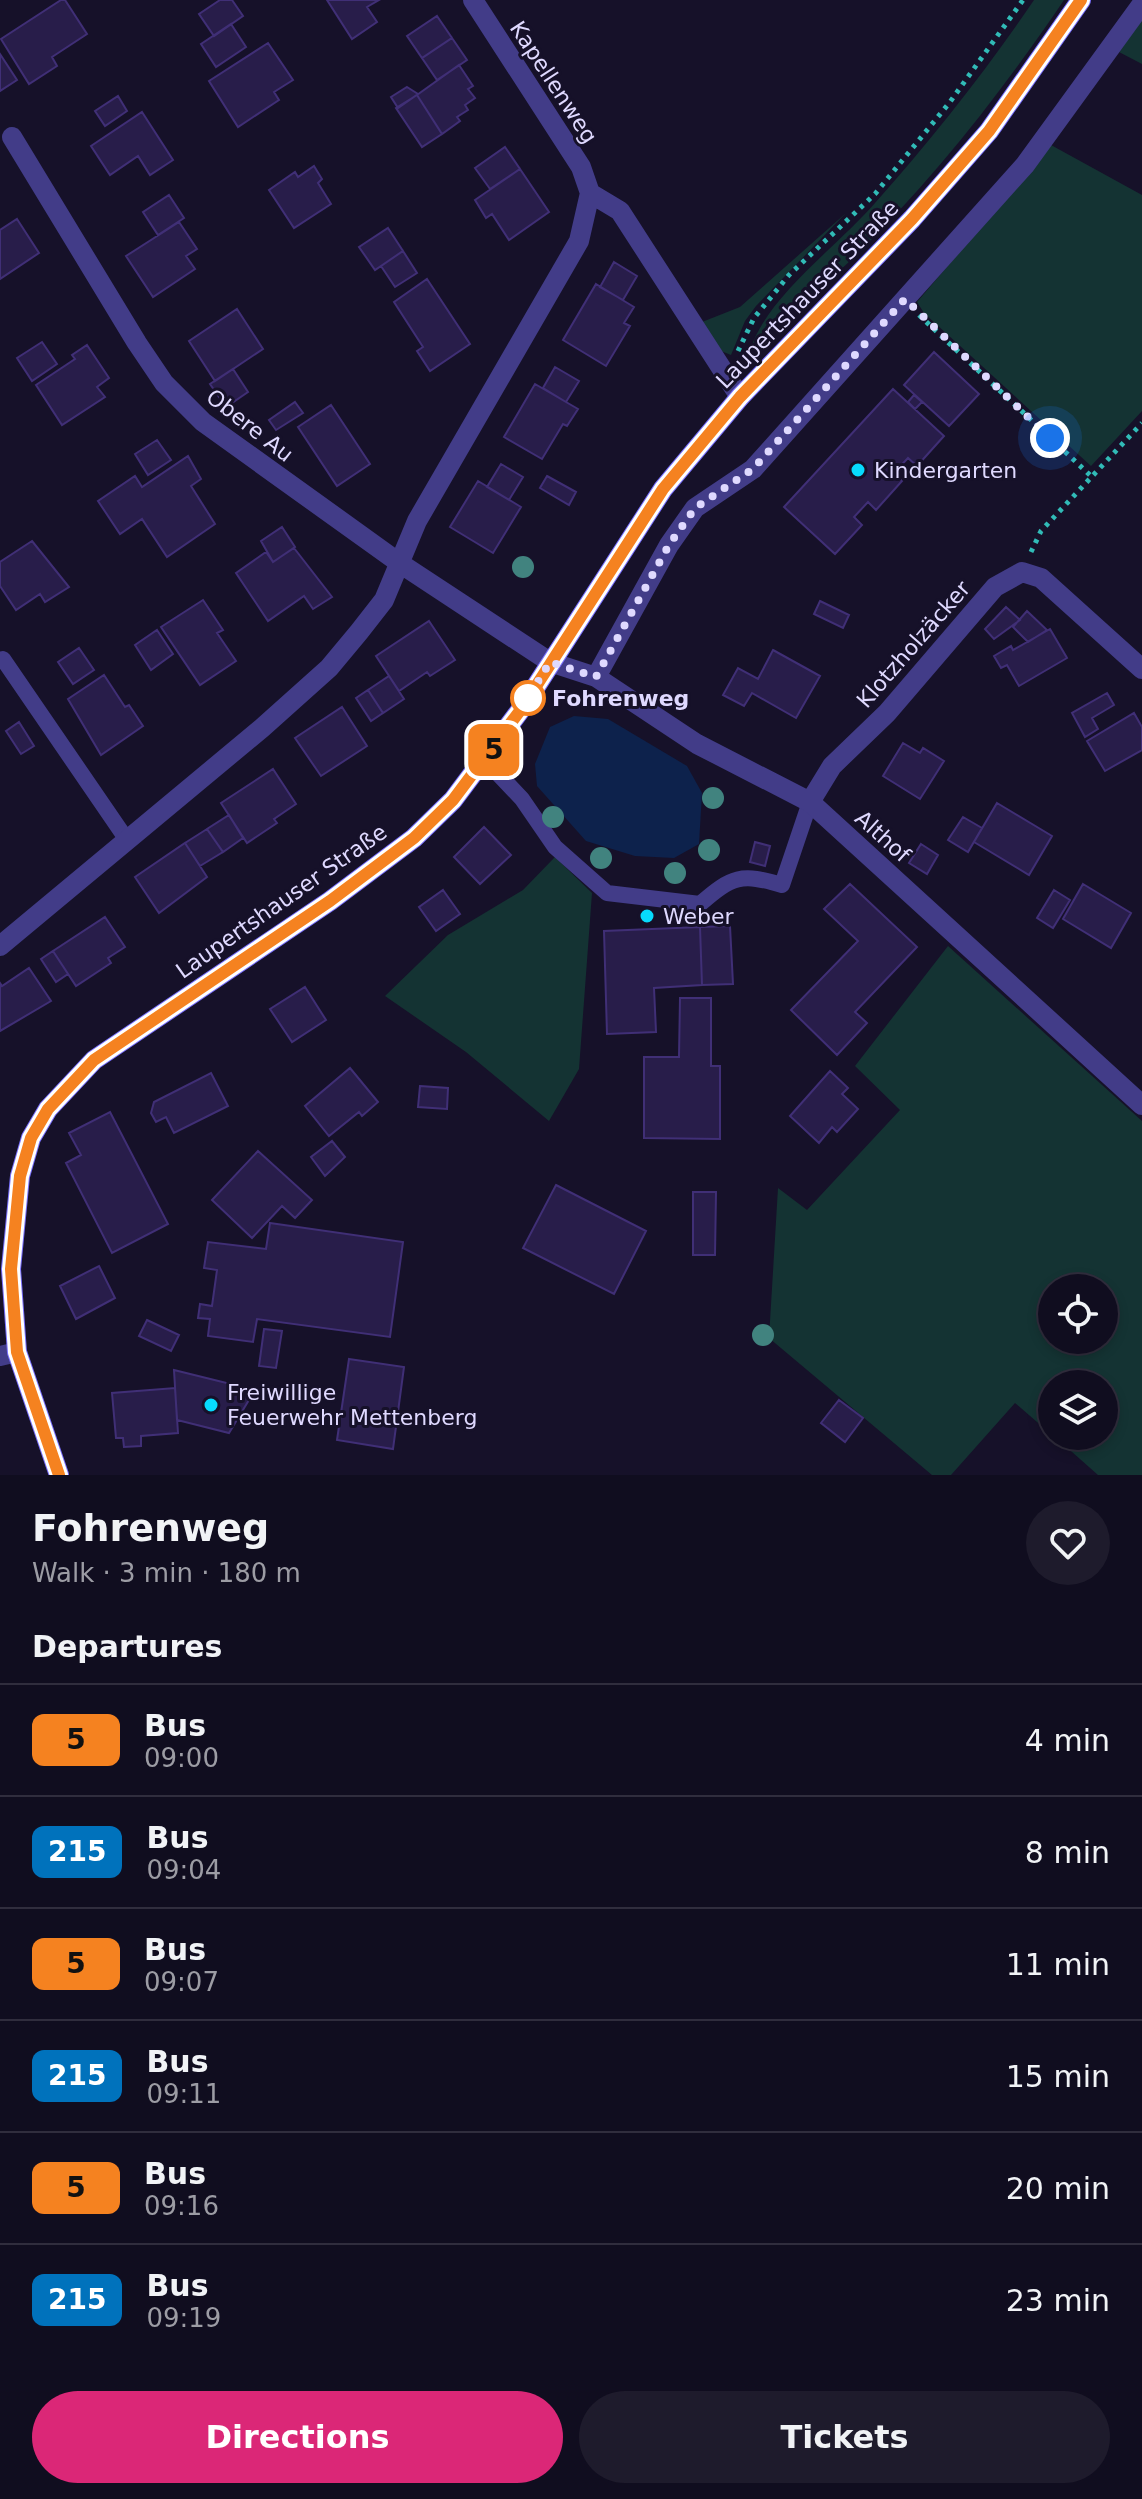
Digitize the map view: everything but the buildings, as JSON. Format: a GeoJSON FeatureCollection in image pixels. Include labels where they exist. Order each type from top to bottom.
{"type":"FeatureCollection","features":[{"type":"Feature","properties":{"kind":"main road","name":"Laupertshauser Straße"},"geometry":{"type":"LineString","coordinates":[[59,1475],[8,1354],[14,1217],[31,1138],[48,1109],[94,1060],[330,901],[414,838],[453,800],[486,761],[663,489],[740,397],[912,219],[989,131],[1081,0]]}},
{"type":"Feature","properties":{"kind":"street","name":"Kapellenweg"},"geometry":{"type":"LineString","coordinates":[[473,0],[581,167],[590,193]]}},
{"type":"Feature","properties":{"kind":"street"},"geometry":{"type":"LineString","coordinates":[[596,677],[669,545],[695,508],[753,469],[1025,165],[1142,4]]}},
{"type":"Feature","properties":{"kind":"street","name":"Obere Au"},"geometry":{"type":"LineString","coordinates":[[12,137],[164,383],[203,422],[398,562],[550,662]]}},
{"type":"Feature","properties":{"kind":"street"},"geometry":{"type":"LineString","coordinates":[[0,946],[329,668],[384,600],[417,521],[579,241],[590,193],[620,211],[740,397]]}},
{"type":"Feature","properties":{"kind":"street"},"geometry":{"type":"LineString","coordinates":[[1022,572],[1041,578],[1142,669]]}},
{"type":"Feature","properties":{"kind":"street","name":"Klotzholzäcker"},"geometry":{"type":"LineString","coordinates":[[810,802],[832,766],[887,713],[995,587],[1022,572]]}},
{"type":"Feature","properties":{"kind":"street","name":"Althof"},"geometry":{"type":"LineString","coordinates":[[550,662],[596,677],[697,744],[810,802],[1142,1105]]}},
{"type":"Feature","properties":{"kind":"lane"},"geometry":{"type":"LineString","coordinates":[[3,659],[127,840]]}},
{"type":"Feature","properties":{"kind":"lane"},"geometry":{"type":"LineString","coordinates":[[486,761],[522,799],[555,847],[607,893],[665,902],[700,904],[725,882],[750,876],[782,885],[810,802]]}},
{"type":"Feature","properties":{"kind":"path"},"geometry":{"type":"LineString","coordinates":[[725,375],[754,318],[789,275],[875,194],[950,102],[1023,0]]}},
{"type":"Feature","properties":{"kind":"path"},"geometry":{"type":"LineString","coordinates":[[905,299],[1092,477]]}},
{"type":"Feature","properties":{"kind":"path"},"geometry":{"type":"LineString","coordinates":[[1022,572],[1041,531],[1142,423]]}},
{"type":"Feature","properties":{"kind":"green space"},"geometry":{"type":"Polygon","coordinates":[[[1034,0],[1064,0],[964,136],[880,231],[838,272],[773,326],[750,351],[758,331],[786,292],[860,220],[917,154],[978,79],[1034,0]]]}},
{"type":"Feature","properties":{"kind":"green space"},"geometry":{"type":"Polygon","coordinates":[[[1142,20],[1142,64],[1119,52],[1142,20]]]}},
{"type":"Feature","properties":{"kind":"green space"},"geometry":{"type":"Polygon","coordinates":[[[1051,145],[1142,195],[1142,411],[1091,466],[924,313],[917,302],[1051,145]]]}},
{"type":"Feature","properties":{"kind":"green space"},"geometry":{"type":"Polygon","coordinates":[[[846,213],[756,306],[745,321],[731,355],[721,351],[702,322],[740,307],[846,213]]]}},
{"type":"Feature","properties":{"kind":"green space"},"geometry":{"type":"Polygon","coordinates":[[[555,857],[592,893],[579,1069],[549,1121],[466,1052],[385,996],[448,935],[523,890],[555,857]]]}},
{"type":"Feature","properties":{"kind":"green space"},"geometry":{"type":"Polygon","coordinates":[[[948,946],[1142,1121],[1142,1475],[1098,1475],[1070,1450],[1118,1450],[1118,1370],[1038,1370],[1038,1423],[1015,1403],[951,1475],[932,1475],[769,1338],[778,1188],[807,1210],[900,1110],[855,1066],[948,946]]]}},
{"type":"Feature","properties":{"kind":"water"},"geometry":{"type":"Polygon","coordinates":[[[574,716],[608,719],[687,766],[702,793],[699,844],[674,858],[635,856],[586,841],[537,786],[535,764],[550,727],[574,716]]]}},
{"type":"Feature","properties":{"kind":"bus line","name":"5"},"geometry":{"type":"LineString","coordinates":[[59,1475],[17,1352],[11,1269],[20,1176],[31,1138],[48,1109],[94,1060],[211,978],[330,901],[414,838],[453,800],[486,761],[522,708],[663,489],[740,397],[912,219],[989,131],[1081,0]]}},
{"type":"Feature","properties":{"kind":"place","name":"Kindergarten"},"geometry":{"type":"Point","coordinates":[858,470]}},
{"type":"Feature","properties":{"kind":"place","name":"Fohrenweg"},"geometry":{"type":"Point","coordinates":[528,698]}},
{"type":"Feature","properties":{"kind":"place","name":"Weber"},"geometry":{"type":"Point","coordinates":[647,916]}},
{"type":"Feature","properties":{"kind":"place","name":"Freiwillige Feuerwehr Mettenberg"},"geometry":{"type":"Point","coordinates":[211,1405]}},
{"type":"Feature","properties":{"kind":"route"},"geometry":{"type":"LineString","coordinates":[[528,698],[522,708],[550,662],[596,677],[669,545],[695,508],[753,469],[905,299],[925,322],[1050,438]]}}]}
